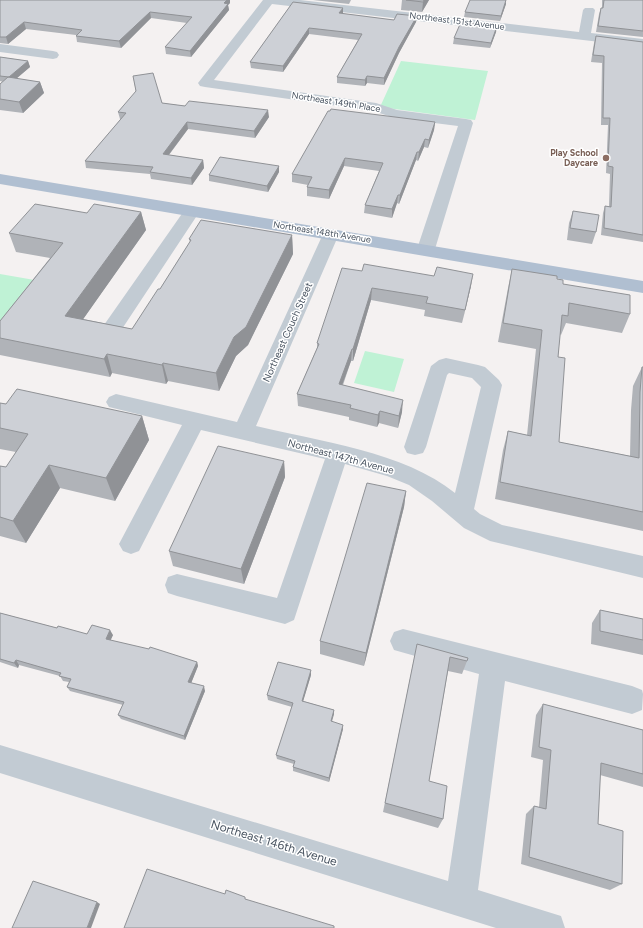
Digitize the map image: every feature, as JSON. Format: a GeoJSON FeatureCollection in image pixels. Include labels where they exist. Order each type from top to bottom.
{"type":"FeatureCollection","features":[{"type":"Feature","properties":{"kind":"main road","name":"Northeast 148th Avenue"},"geometry":{"type":"LineString","coordinates":[[0,179],[426,249],[643,287]]}},
{"type":"Feature","properties":{"kind":"street","name":"Northeast 151st Avenue"},"geometry":{"type":"LineString","coordinates":[[270,0],[643,43]]}},
{"type":"Feature","properties":{"kind":"street","name":"Northeast 149th Place"},"geometry":{"type":"LineString","coordinates":[[270,0],[204,83],[376,107],[395,114],[466,123],[426,249]]}},
{"type":"Feature","properties":{"kind":"street"},"geometry":{"type":"LineString","coordinates":[[376,12],[383,0]]}},
{"type":"Feature","properties":{"kind":"street"},"geometry":{"type":"LineString","coordinates":[[584,36],[589,10]]}},
{"type":"Feature","properties":{"kind":"street"},"geometry":{"type":"LineString","coordinates":[[0,48],[53,55]]}},
{"type":"Feature","properties":{"kind":"street"},"geometry":{"type":"LineString","coordinates":[[111,330],[192,211]]}},
{"type":"Feature","properties":{"kind":"street","name":"Northeast Couch Street"},"geometry":{"type":"LineString","coordinates":[[243,431],[331,234]]}},
{"type":"Feature","properties":{"kind":"street"},"geometry":{"type":"LineString","coordinates":[[415,447],[438,371],[446,365],[478,372],[492,385],[462,512]]}},
{"type":"Feature","properties":{"kind":"street","name":"Northeast 147th Avenue"},"geometry":{"type":"LineString","coordinates":[[116,402],[338,454],[395,470],[417,479],[440,494],[472,521],[498,534],[643,567]]}},
{"type":"Feature","properties":{"kind":"street"},"geometry":{"type":"LineString","coordinates":[[131,544],[195,420]]}},
{"type":"Feature","properties":{"kind":"street"},"geometry":{"type":"LineString","coordinates":[[177,584],[285,612],[338,454]]}},
{"type":"Feature","properties":{"kind":"street"},"geometry":{"type":"LineString","coordinates":[[403,642],[632,700]]}},
{"type":"Feature","properties":{"kind":"street"},"geometry":{"type":"LineString","coordinates":[[461,901],[494,665]]}},
{"type":"Feature","properties":{"kind":"street","name":"Northeast 146th Avenue"},"geometry":{"type":"LineString","coordinates":[[0,759],[549,928]]}},
{"type":"Feature","properties":{"kind":"green space"},"geometry":{"type":"Polygon","coordinates":[[[401,61],[488,71],[475,120],[380,107],[401,61]]]}},
{"type":"Feature","properties":{"kind":"green space"},"geometry":{"type":"Polygon","coordinates":[[[0,274],[46,282],[0,341],[0,274]]]}},
{"type":"Feature","properties":{"kind":"green space"},"geometry":{"type":"Polygon","coordinates":[[[365,351],[404,359],[394,392],[354,383],[365,351]]]}},
{"type":"Feature","properties":{"kind":"building"},"geometry":{"type":"Polygon","coordinates":[[[0,0],[227,0],[224,3],[228,4],[190,51],[165,47],[192,17],[150,12],[119,41],[76,36],[82,30],[24,22],[6,37],[0,37],[0,0]]]}},
{"type":"Feature","properties":{"kind":"building"},"geometry":{"type":"Polygon","coordinates":[[[406,0],[424,0],[423,2],[406,0]]]}},
{"type":"Feature","properties":{"kind":"building"},"geometry":{"type":"Polygon","coordinates":[[[470,0],[506,0],[501,16],[465,12],[470,0]]]}},
{"type":"Feature","properties":{"kind":"building"},"geometry":{"type":"Polygon","coordinates":[[[604,0],[643,0],[643,31],[598,26],[604,0]]]}},
{"type":"Feature","properties":{"kind":"building"},"geometry":{"type":"Polygon","coordinates":[[[293,2],[343,8],[339,13],[394,20],[397,14],[417,16],[399,47],[384,78],[367,76],[365,80],[337,77],[362,34],[309,28],[283,66],[250,62],[293,2]]]}},
{"type":"Feature","properties":{"kind":"building"},"geometry":{"type":"Polygon","coordinates":[[[461,22],[497,26],[491,43],[454,38],[461,22]]]}},
{"type":"Feature","properties":{"kind":"building"},"geometry":{"type":"Polygon","coordinates":[[[596,36],[643,42],[643,235],[604,228],[605,206],[611,207],[613,167],[608,166],[610,118],[603,118],[604,56],[593,55],[596,36]]]}},
{"type":"Feature","properties":{"kind":"building"},"geometry":{"type":"Polygon","coordinates":[[[0,57],[28,61],[9,77],[0,76],[0,57]]]}},
{"type":"Feature","properties":{"kind":"building"},"geometry":{"type":"Polygon","coordinates":[[[153,73],[162,103],[185,106],[189,101],[268,110],[254,131],[187,122],[163,154],[203,160],[191,178],[150,172],[153,167],[85,161],[126,113],[118,112],[136,91],[133,76],[153,73]]]}},
{"type":"Feature","properties":{"kind":"building"},"geometry":{"type":"Polygon","coordinates":[[[8,77],[40,82],[19,102],[0,99],[0,84],[8,77]]]}},
{"type":"Feature","properties":{"kind":"building"},"geometry":{"type":"Polygon","coordinates":[[[331,109],[435,122],[429,140],[425,139],[419,152],[417,152],[400,195],[398,195],[392,209],[365,205],[383,163],[345,158],[329,190],[307,187],[312,177],[292,174],[328,111],[331,109]]]}},
{"type":"Feature","properties":{"kind":"building"},"geometry":{"type":"Polygon","coordinates":[[[220,157],[279,166],[267,186],[209,175],[220,157]]]}},
{"type":"Feature","properties":{"kind":"building"},"geometry":{"type":"Polygon","coordinates":[[[35,204],[87,213],[94,204],[141,212],[65,316],[132,329],[158,289],[160,289],[191,240],[189,239],[201,220],[292,235],[246,327],[234,337],[216,373],[163,363],[162,365],[107,354],[104,359],[0,338],[0,321],[63,243],[9,233],[35,204]]]}},
{"type":"Feature","properties":{"kind":"building"},"geometry":{"type":"Polygon","coordinates":[[[573,211],[599,215],[596,232],[570,228],[573,211]]]}},
{"type":"Feature","properties":{"kind":"building"},"geometry":{"type":"Polygon","coordinates":[[[364,264],[434,276],[437,267],[473,274],[465,310],[426,303],[428,297],[372,288],[353,349],[339,384],[403,400],[399,416],[380,411],[378,415],[350,408],[351,405],[297,394],[319,344],[317,343],[342,268],[362,271],[364,264]]]}},
{"type":"Feature","properties":{"kind":"building"},"geometry":{"type":"Polygon","coordinates":[[[512,269],[557,276],[557,279],[563,280],[563,284],[630,295],[630,314],[569,303],[568,316],[562,315],[558,357],[565,358],[559,442],[639,458],[640,392],[643,367],[643,512],[500,482],[508,431],[531,436],[542,330],[503,323],[512,269]]]}},
{"type":"Feature","properties":{"kind":"building"},"geometry":{"type":"Polygon","coordinates":[[[17,389],[142,416],[106,478],[49,465],[13,521],[0,517],[0,466],[6,467],[28,434],[0,428],[0,403],[6,404],[17,389]]]}},
{"type":"Feature","properties":{"kind":"building"},"geometry":{"type":"Polygon","coordinates":[[[218,446],[284,461],[241,569],[169,551],[218,446]]]}},
{"type":"Feature","properties":{"kind":"building"},"geometry":{"type":"Polygon","coordinates":[[[367,483],[406,491],[366,653],[320,641],[367,483]]]}},
{"type":"Feature","properties":{"kind":"building"},"geometry":{"type":"Polygon","coordinates":[[[600,610],[643,619],[643,640],[600,631],[600,610]]]}},
{"type":"Feature","properties":{"kind":"building"},"geometry":{"type":"Polygon","coordinates":[[[0,613],[57,628],[58,626],[87,634],[92,625],[110,630],[106,639],[149,649],[150,647],[197,662],[188,682],[204,686],[184,736],[118,715],[124,702],[67,687],[71,679],[59,676],[61,673],[16,660],[14,663],[0,659],[0,613]]]}},
{"type":"Feature","properties":{"kind":"building"},"geometry":{"type":"Polygon","coordinates":[[[417,644],[468,658],[467,661],[450,657],[429,781],[447,786],[443,819],[385,803],[417,644]]]}},
{"type":"Feature","properties":{"kind":"building"},"geometry":{"type":"Polygon","coordinates":[[[278,662],[311,670],[302,701],[334,710],[331,721],[343,725],[329,778],[293,767],[295,761],[276,755],[293,703],[267,695],[278,662]]]}},
{"type":"Feature","properties":{"kind":"building"},"geometry":{"type":"Polygon","coordinates":[[[543,704],[643,730],[643,774],[601,763],[598,824],[623,831],[622,884],[529,857],[534,806],[546,809],[551,750],[539,747],[543,704]]]}},
{"type":"Feature","properties":{"kind":"building"},"geometry":{"type":"Polygon","coordinates":[[[147,869],[225,894],[226,890],[245,897],[245,899],[334,926],[334,928],[124,928],[147,869]]]}},
{"type":"Feature","properties":{"kind":"building"},"geometry":{"type":"Polygon","coordinates":[[[33,881],[97,902],[87,928],[12,928],[33,881]]]}},
{"type":"Feature","properties":{"kind":"place","name":"Play School Daycare"},"geometry":{"type":"Point","coordinates":[606,158]}}]}
